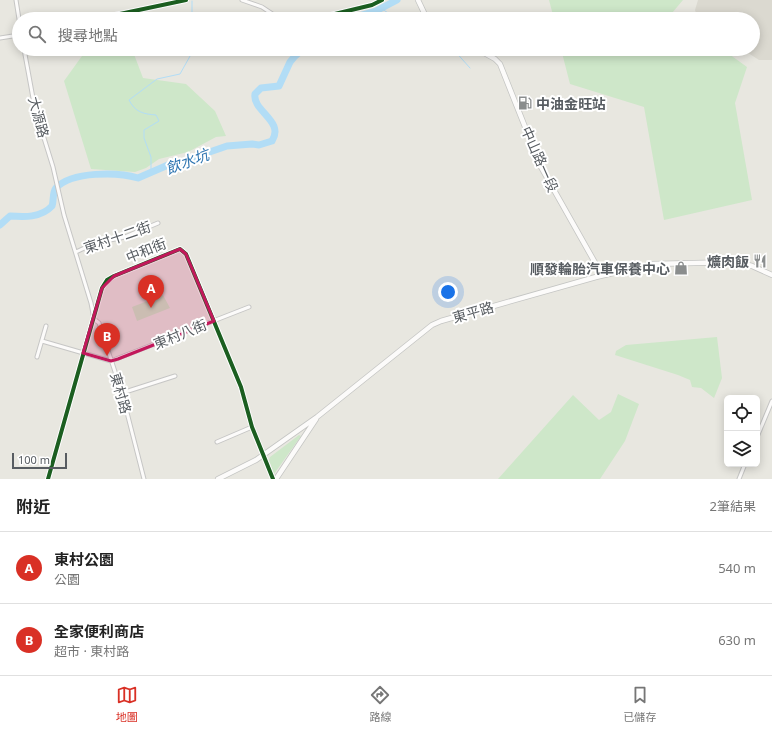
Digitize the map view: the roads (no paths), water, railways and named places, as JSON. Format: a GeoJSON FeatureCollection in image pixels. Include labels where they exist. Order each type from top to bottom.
{"type":"FeatureCollection","features":[{"type":"Feature","properties":{"kind":"main road"},"geometry":{"type":"LineString","coordinates":[[418,0],[424,12]]}},
{"type":"Feature","properties":{"kind":"main road","name":"中山路一段"},"geometry":{"type":"LineString","coordinates":[[490,56],[500,64],[541,167],[602,275]]}},
{"type":"Feature","properties":{"kind":"main road","name":"東平路"},"geometry":{"type":"LineString","coordinates":[[218,479],[264,455],[317,417],[432,325],[602,275],[656,264],[737,262],[752,266],[772,275]]}},
{"type":"Feature","properties":{"kind":"main road"},"geometry":{"type":"LineString","coordinates":[[276,479],[317,417]]}},
{"type":"Feature","properties":{"kind":"street"},"geometry":{"type":"LineString","coordinates":[[16,0],[18,12]]}},
{"type":"Feature","properties":{"kind":"street"},"geometry":{"type":"LineString","coordinates":[[129,12],[186,0]]}},
{"type":"Feature","properties":{"kind":"street"},"geometry":{"type":"LineString","coordinates":[[242,0],[262,7],[270,12]]}},
{"type":"Feature","properties":{"kind":"street"},"geometry":{"type":"LineString","coordinates":[[341,12],[372,5],[382,0]]}},
{"type":"Feature","properties":{"kind":"street"},"geometry":{"type":"LineString","coordinates":[[0,38],[12,35]]}},
{"type":"Feature","properties":{"kind":"street","name":"大源路"},"geometry":{"type":"LineString","coordinates":[[25,56],[35,108],[53,167],[59,195]]}},
{"type":"Feature","properties":{"kind":"street","name":"東村路"},"geometry":{"type":"LineString","coordinates":[[59,195],[91,303],[94,319],[99,323],[122,393],[144,479]]}},
{"type":"Feature","properties":{"kind":"street","name":"東村十二街"},"geometry":{"type":"LineString","coordinates":[[76,252],[95,243],[125,237],[158,223]]}},
{"type":"Feature","properties":{"kind":"street","name":"中和街"},"geometry":{"type":"LineString","coordinates":[[48,479],[102,288],[107,280],[122,271],[180,249],[186,254],[242,390],[252,427],[273,479]]}},
{"type":"Feature","properties":{"kind":"street","name":"東村八街"},"geometry":{"type":"LineString","coordinates":[[111,361],[249,307]]}},
{"type":"Feature","properties":{"kind":"street"},"geometry":{"type":"LineString","coordinates":[[37,357],[46,326]]}},
{"type":"Feature","properties":{"kind":"street"},"geometry":{"type":"LineString","coordinates":[[42,341],[111,361]]}},
{"type":"Feature","properties":{"kind":"street"},"geometry":{"type":"LineString","coordinates":[[122,393],[175,376]]}},
{"type":"Feature","properties":{"kind":"street"},"geometry":{"type":"LineString","coordinates":[[760,431],[772,401]]}},
{"type":"Feature","properties":{"kind":"street"},"geometry":{"type":"LineString","coordinates":[[217,442],[252,427]]}},
{"type":"Feature","properties":{"kind":"street"},"geometry":{"type":"LineString","coordinates":[[739,479],[744,467]]}},
{"type":"Feature","properties":{"kind":"waterway","name":"飲水坑"},"geometry":{"type":"LineString","coordinates":[[372,12],[397,0]]}},
{"type":"Feature","properties":{"kind":"waterway"},"geometry":{"type":"LineString","coordinates":[[192,1],[192,12]]}},
{"type":"Feature","properties":{"kind":"waterway"},"geometry":{"type":"LineString","coordinates":[[381,8],[387,12]]}},
{"type":"Feature","properties":{"kind":"waterway"},"geometry":{"type":"LineString","coordinates":[[151,173],[151,157],[144,138],[144,130],[159,121],[156,115],[143,113],[137,110],[129,100],[157,79],[180,74],[190,56]]}},
{"type":"Feature","properties":{"kind":"waterway","name":"飲水坑"},"geometry":{"type":"LineString","coordinates":[[0,225],[10,216],[32,216],[48,210],[52,206],[56,188],[63,182],[73,178],[96,174],[138,178],[168,165],[194,159],[198,156],[227,146],[252,144],[259,145],[272,141],[275,134],[272,122],[258,106],[255,100],[255,94],[261,88],[279,86],[290,62],[295,56]]}},
{"type":"Feature","properties":{"kind":"waterway"},"geometry":{"type":"LineString","coordinates":[[459,56],[470,68]]}},
{"type":"Feature","properties":{"kind":"place","name":"中油金旺站"},"geometry":{"type":"Point","coordinates":[525,103]}},
{"type":"Feature","properties":{"kind":"place","name":"爌肉飯"},"geometry":{"type":"Point","coordinates":[760,261]}},
{"type":"Feature","properties":{"kind":"place","name":"順發輪胎汽車保養中心"},"geometry":{"type":"Point","coordinates":[681,268]}},
{"type":"Feature","properties":{"kind":"place","name":"東村公園"},"geometry":{"type":"Point","coordinates":[151,308]}},
{"type":"Feature","properties":{"kind":"place","name":"全家便利商店"},"geometry":{"type":"Point","coordinates":[107,356]}}]}
